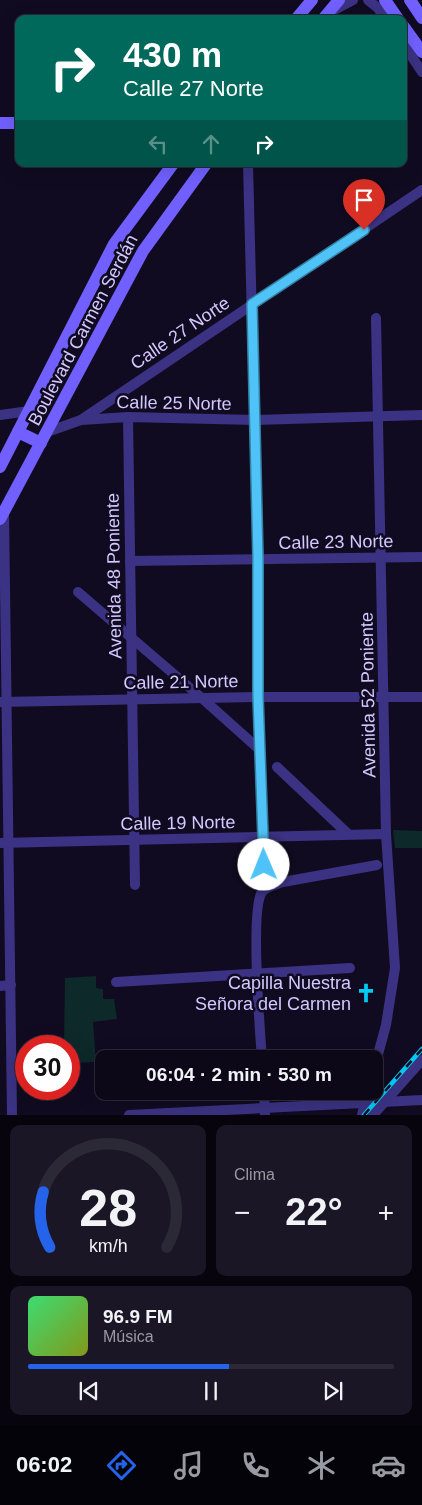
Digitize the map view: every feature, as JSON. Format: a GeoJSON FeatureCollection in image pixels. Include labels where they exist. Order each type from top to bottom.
{"type":"FeatureCollection","features":[{"type":"Feature","properties":{"kind":"main road"},"geometry":{"type":"LineString","coordinates":[[299,15],[312,0]]}},
{"type":"Feature","properties":{"kind":"main road"},"geometry":{"type":"LineString","coordinates":[[327,15],[339,0]]}},
{"type":"Feature","properties":{"kind":"main road"},"geometry":{"type":"LineString","coordinates":[[385,0],[395,15]]}},
{"type":"Feature","properties":{"kind":"main road"},"geometry":{"type":"LineString","coordinates":[[410,0],[422,18]]}},
{"type":"Feature","properties":{"kind":"main road"},"geometry":{"type":"LineString","coordinates":[[407,31],[422,52]]}},
{"type":"Feature","properties":{"kind":"main road"},"geometry":{"type":"LineString","coordinates":[[0,123],[15,123]]}},
{"type":"Feature","properties":{"kind":"main road","name":"Boulevard Carmen Serdán"},"geometry":{"type":"LineString","coordinates":[[0,468],[114,244],[171,167]]}},
{"type":"Feature","properties":{"kind":"main road","name":"Boulevard Carmen Serdán"},"geometry":{"type":"LineString","coordinates":[[2,515],[143,251],[204,167]]}},
{"type":"Feature","properties":{"kind":"main road"},"geometry":{"type":"LineString","coordinates":[[18,432],[44,438]]}},
{"type":"Feature","properties":{"kind":"street"},"geometry":{"type":"LineString","coordinates":[[328,15],[353,0]]}},
{"type":"Feature","properties":{"kind":"street"},"geometry":{"type":"LineString","coordinates":[[368,0],[383,15]]}},
{"type":"Feature","properties":{"kind":"street"},"geometry":{"type":"LineString","coordinates":[[407,50],[422,72]]}},
{"type":"Feature","properties":{"kind":"street"},"geometry":{"type":"LineString","coordinates":[[248,167],[258,559],[258,697],[264,865]]}},
{"type":"Feature","properties":{"kind":"street","name":"Calle 27 Norte"},"geometry":{"type":"LineString","coordinates":[[81,420],[422,190]]}},
{"type":"Feature","properties":{"kind":"street","name":"Avenida 52 Poniente"},"geometry":{"type":"LineString","coordinates":[[376,318],[385,698],[386,834],[395,968],[386,1025],[379,1050]]}},
{"type":"Feature","properties":{"kind":"street"},"geometry":{"type":"LineString","coordinates":[[0,415],[29,411]]}},
{"type":"Feature","properties":{"kind":"street","name":"Calle 25 Norte"},"geometry":{"type":"LineString","coordinates":[[44,438],[81,420],[128,417],[255,420],[422,415]]}},
{"type":"Feature","properties":{"kind":"street","name":"Avenida 48 Poniente"},"geometry":{"type":"LineString","coordinates":[[128,417],[135,885]]}},
{"type":"Feature","properties":{"kind":"street"},"geometry":{"type":"LineString","coordinates":[[2,515],[5,985],[12,1115]]}},
{"type":"Feature","properties":{"kind":"street","name":"Calle 23 Norte"},"geometry":{"type":"LineString","coordinates":[[130,561],[422,556]]}},
{"type":"Feature","properties":{"kind":"street"},"geometry":{"type":"LineString","coordinates":[[78,592],[260,750]]}},
{"type":"Feature","properties":{"kind":"street","name":"Calle 21 Norte"},"geometry":{"type":"LineString","coordinates":[[3,702],[204,700],[258,697],[422,697]]}},
{"type":"Feature","properties":{"kind":"street"},"geometry":{"type":"LineString","coordinates":[[277,767],[347,833]]}},
{"type":"Feature","properties":{"kind":"street","name":"Calle 19 Norte"},"geometry":{"type":"LineString","coordinates":[[4,843],[263,837],[347,833],[386,834]]}},
{"type":"Feature","properties":{"kind":"street"},"geometry":{"type":"LineString","coordinates":[[262,1050],[257,974],[257,911],[261,893],[268,887],[282,882],[377,865]]}},
{"type":"Feature","properties":{"kind":"street"},"geometry":{"type":"LineString","coordinates":[[116,982],[350,968]]}},
{"type":"Feature","properties":{"kind":"street"},"geometry":{"type":"LineString","coordinates":[[373,1115],[422,1060]]}},
{"type":"Feature","properties":{"kind":"street"},"geometry":{"type":"LineString","coordinates":[[362,1115],[366,1100]]}},
{"type":"Feature","properties":{"kind":"street"},"geometry":{"type":"LineString","coordinates":[[129,1115],[265,1111],[422,1100]]}},
{"type":"Feature","properties":{"kind":"green space"},"geometry":{"type":"Polygon","coordinates":[[[393,830],[422,831],[422,848],[395,848],[393,830]]]}},
{"type":"Feature","properties":{"kind":"green space"},"geometry":{"type":"Polygon","coordinates":[[[96,976],[96,988],[103,989],[103,999],[114,999],[117,1019],[93,1022],[95,1062],[80,1063],[80,1035],[64,1035],[65,978],[96,976]]]}},
{"type":"Feature","properties":{"kind":"railway"},"geometry":{"type":"LineString","coordinates":[[364,1115],[422,1049]]}},
{"type":"Feature","properties":{"kind":"place","name":"Capilla Nuestra Señora del Carmen"},"geometry":{"type":"Point","coordinates":[366,993]}},
{"type":"Feature","properties":{"kind":"route"},"geometry":{"type":"LineString","coordinates":[[264,865],[258,697],[258,559],[252,304],[364,230]]}}]}
